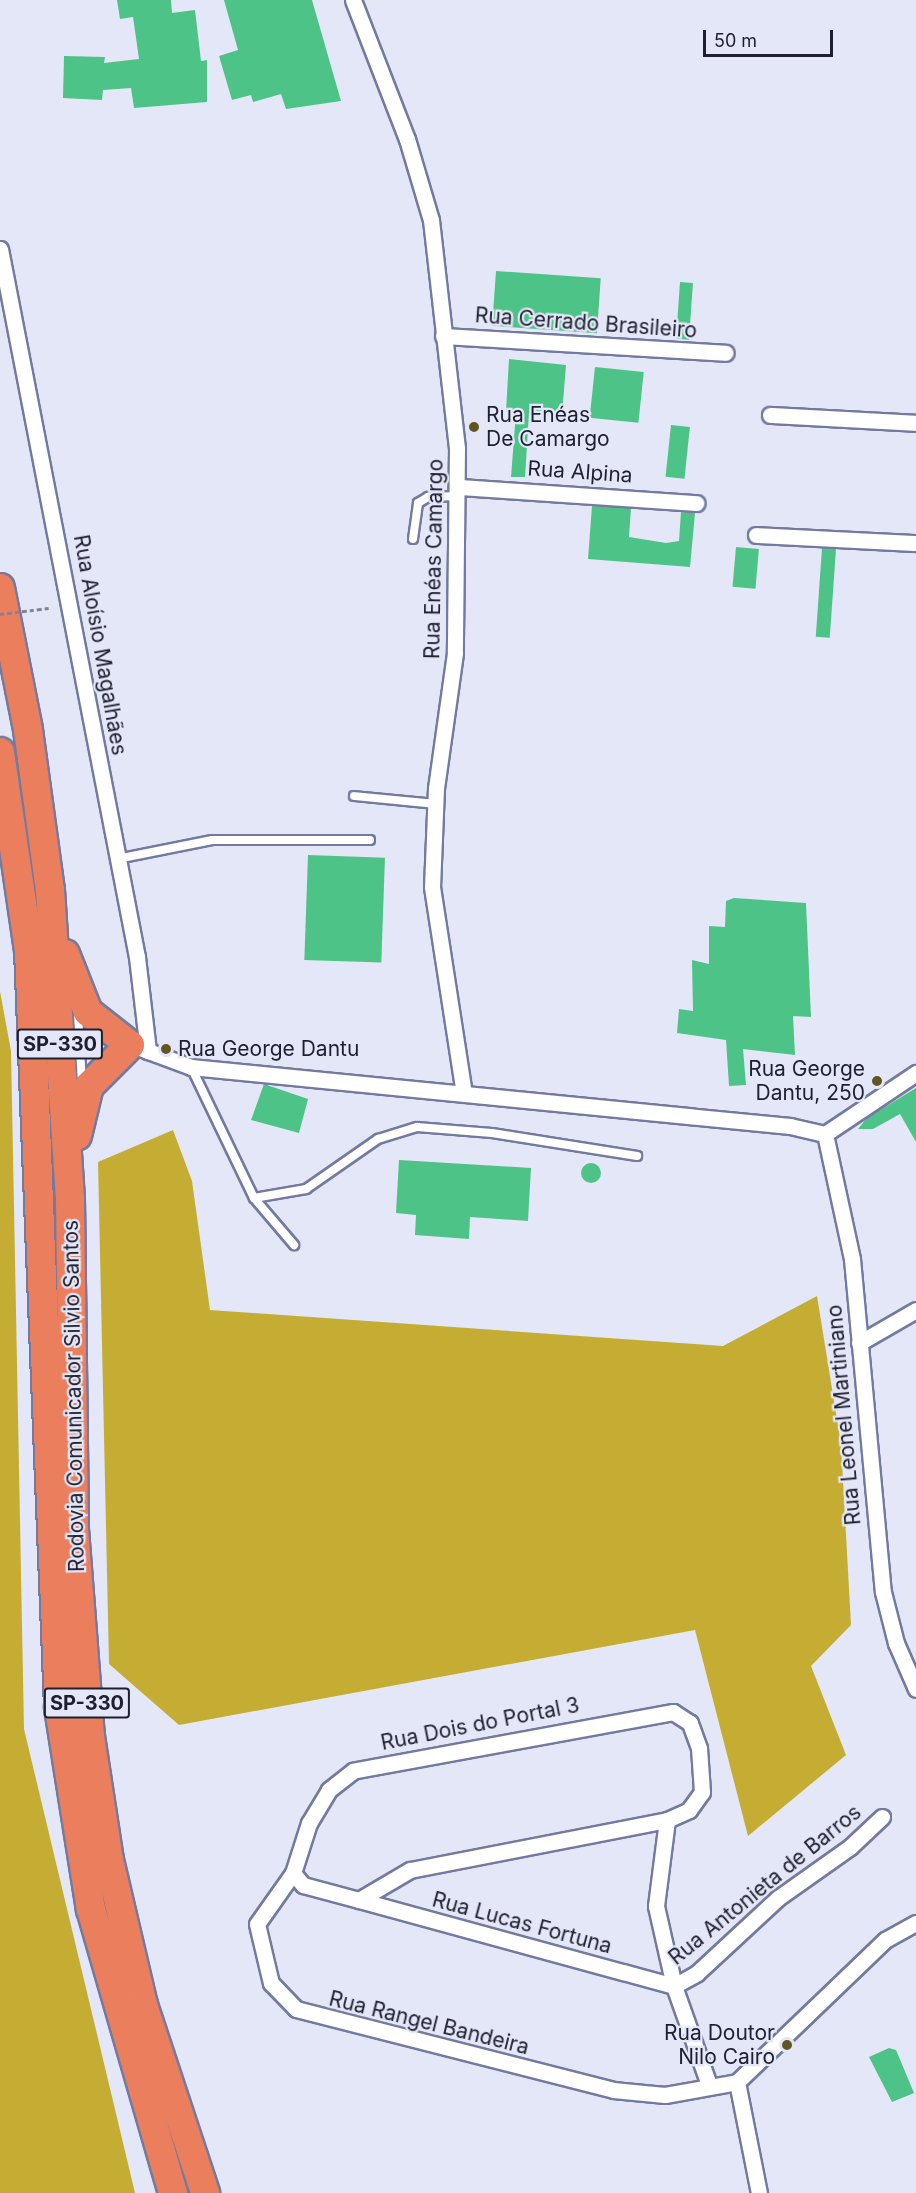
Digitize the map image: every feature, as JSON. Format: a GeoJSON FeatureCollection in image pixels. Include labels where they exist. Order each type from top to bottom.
{"type":"FeatureCollection","features":[{"type":"Feature","properties":{"kind":"highway","name":"Rodovia Comunicador Silvio Santos"},"geometry":{"type":"LineString","coordinates":[[0,588],[28,730],[50,890],[70,1198],[74,1529],[90,1736],[109,1860],[143,2006],[205,2193]]}},
{"type":"Feature","properties":{"kind":"highway","name":"Rodovia Comunicador Silvio Santos"},"geometry":{"type":"LineString","coordinates":[[0,752],[29,962],[54,1660],[67,1780],[91,1909],[173,2193]]}},
{"type":"Feature","properties":{"kind":"highway"},"geometry":{"type":"LineString","coordinates":[[50,890],[73,984],[88,1012],[139,1048],[97,1076],[81,1102],[70,1198]]}},
{"type":"Feature","properties":{"kind":"street","name":"Rua Enéas Camargo"},"geometry":{"type":"LineString","coordinates":[[353,0],[407,139],[431,220],[460,491],[455,653],[435,804],[435,923],[464,1094]]}},
{"type":"Feature","properties":{"kind":"street","name":"Rua Aloísio Magalhães"},"geometry":{"type":"LineString","coordinates":[[0,249],[145,1002],[139,1048]]}},
{"type":"Feature","properties":{"kind":"street","name":"Rua Cerrado Brasileiro"},"geometry":{"type":"LineString","coordinates":[[443,336],[725,353]]}},
{"type":"Feature","properties":{"kind":"street"},"geometry":{"type":"LineString","coordinates":[[770,415],[916,423]]}},
{"type":"Feature","properties":{"kind":"street","name":"Rua Alpina"},"geometry":{"type":"LineString","coordinates":[[460,491],[696,503]]}},
{"type":"Feature","properties":{"kind":"street"},"geometry":{"type":"LineString","coordinates":[[756,535],[916,543]]}},
{"type":"Feature","properties":{"kind":"street"},"geometry":{"type":"LineString","coordinates":[[139,1048],[191,1067],[464,1094],[825,1134],[916,1073]]}},
{"type":"Feature","properties":{"kind":"street","name":"Rua Leonel Martiniano"},"geometry":{"type":"LineString","coordinates":[[825,1134],[848,1233],[883,1592],[896,1643],[916,1689]]}},
{"type":"Feature","properties":{"kind":"street"},"geometry":{"type":"LineString","coordinates":[[859,1343],[916,1310]]}},
{"type":"Feature","properties":{"kind":"street","name":"Rua Dois do Portal 3"},"geometry":{"type":"LineString","coordinates":[[293,1873],[309,1823],[329,1790],[353,1772],[673,1712],[695,1732],[703,1775],[698,1802],[667,1821]]}},
{"type":"Feature","properties":{"kind":"street","name":"Rua Antonieta de Barros"},"geometry":{"type":"LineString","coordinates":[[674,1986],[697,1973],[778,1898],[850,1847],[882,1817]]}},
{"type":"Feature","properties":{"kind":"street"},"geometry":{"type":"LineString","coordinates":[[293,1873],[303,1885],[359,1900],[410,1870],[667,1821],[656,1906],[674,1986],[709,2085]]}},
{"type":"Feature","properties":{"kind":"street","name":"Rua Rangel Bandeira"},"geometry":{"type":"LineString","coordinates":[[293,1873],[257,1924],[271,1983],[296,2009],[613,2090],[665,2095],[709,2085],[737,2082]]}},
{"type":"Feature","properties":{"kind":"street","name":"Rua Lucas Fortuna"},"geometry":{"type":"LineString","coordinates":[[359,1900],[674,1986]]}},
{"type":"Feature","properties":{"kind":"street"},"geometry":{"type":"LineString","coordinates":[[759,2193],[737,2082],[885,1940],[916,1923]]}},
{"type":"Feature","properties":{"kind":"lane"},"geometry":{"type":"LineString","coordinates":[[413,539],[418,503],[428,497],[460,491]]}},
{"type":"Feature","properties":{"kind":"lane"},"geometry":{"type":"LineString","coordinates":[[354,796],[435,804]]}},
{"type":"Feature","properties":{"kind":"lane"},"geometry":{"type":"LineString","coordinates":[[117,860],[212,840],[370,840]]}},
{"type":"Feature","properties":{"kind":"lane"},"geometry":{"type":"LineString","coordinates":[[73,984],[82,1048],[81,1102]]}},
{"type":"Feature","properties":{"kind":"lane"},"geometry":{"type":"LineString","coordinates":[[191,1067],[254,1198],[294,1245]]}},
{"type":"Feature","properties":{"kind":"lane"},"geometry":{"type":"LineString","coordinates":[[254,1198],[306,1189],[378,1139],[417,1127],[492,1132],[637,1156]]}},
{"type":"Feature","properties":{"kind":"path"},"geometry":{"type":"LineString","coordinates":[[0,614],[49,608]]}},
{"type":"Feature","properties":{"kind":"shaded area"},"geometry":{"type":"Polygon","coordinates":[[[0,991],[11,1051],[24,1729],[135,2193],[0,2193],[0,991]]]}},
{"type":"Feature","properties":{"kind":"shaded area"},"geometry":{"type":"Polygon","coordinates":[[[173,1130],[192,1181],[210,1310],[723,1346],[817,1296],[841,1444],[851,1625],[811,1666],[846,1755],[748,1836],[695,1630],[179,1725],[109,1664],[98,1162],[173,1130]]]}},
{"type":"Feature","properties":{"kind":"building"},"geometry":{"type":"Polygon","coordinates":[[[117,0],[171,0],[172,13],[195,10],[201,61],[207,60],[207,102],[134,108],[131,88],[103,90],[102,100],[63,98],[64,56],[105,57],[104,63],[139,59],[133,17],[120,19],[117,0]]]}},
{"type":"Feature","properties":{"kind":"building"},"geometry":{"type":"Polygon","coordinates":[[[224,0],[312,0],[341,101],[286,109],[281,94],[253,102],[251,95],[232,100],[219,56],[238,50],[224,0]]]}},
{"type":"Feature","properties":{"kind":"building"},"geometry":{"type":"Polygon","coordinates":[[[496,271],[601,278],[597,333],[492,326],[496,271]]]}},
{"type":"Feature","properties":{"kind":"building"},"geometry":{"type":"Polygon","coordinates":[[[680,282],[693,283],[689,340],[676,339],[680,282]]]}},
{"type":"Feature","properties":{"kind":"building"},"geometry":{"type":"Polygon","coordinates":[[[509,359],[566,365],[562,415],[529,413],[525,477],[511,477],[516,412],[506,411],[509,359]]]}},
{"type":"Feature","properties":{"kind":"building"},"geometry":{"type":"Polygon","coordinates":[[[595,367],[644,372],[638,423],[590,418],[595,367]]]}},
{"type":"Feature","properties":{"kind":"building"},"geometry":{"type":"Polygon","coordinates":[[[671,425],[690,427],[684,479],[666,477],[671,425]]]}},
{"type":"Feature","properties":{"kind":"building"},"geometry":{"type":"Polygon","coordinates":[[[592,506],[631,508],[629,537],[666,543],[679,541],[681,512],[695,513],[690,567],[588,559],[592,506]]]}},
{"type":"Feature","properties":{"kind":"building"},"geometry":{"type":"Polygon","coordinates":[[[736,547],[759,549],[755,589],[733,587],[736,547]]]}},
{"type":"Feature","properties":{"kind":"building"},"geometry":{"type":"Polygon","coordinates":[[[822,548],[836,549],[830,638],[816,637],[822,548]]]}},
{"type":"Feature","properties":{"kind":"building"},"geometry":{"type":"Polygon","coordinates":[[[308,855],[385,858],[381,963],[304,960],[308,855]]]}},
{"type":"Feature","properties":{"kind":"building"},"geometry":{"type":"Polygon","coordinates":[[[734,898],[806,903],[811,1017],[793,1016],[795,1055],[743,1049],[746,1085],[729,1086],[726,1040],[677,1033],[679,1009],[693,1011],[692,960],[709,964],[709,926],[725,927],[726,901],[734,898]]]}},
{"type":"Feature","properties":{"kind":"building"},"geometry":{"type":"Polygon","coordinates":[[[264,1084],[308,1099],[299,1133],[251,1120],[264,1084]]]}},
{"type":"Feature","properties":{"kind":"building"},"geometry":{"type":"Polygon","coordinates":[[[916,1088],[916,1142],[900,1114],[873,1129],[858,1129],[867,1118],[916,1088]]]}},
{"type":"Feature","properties":{"kind":"building"},"geometry":{"type":"Polygon","coordinates":[[[399,1160],[531,1168],[528,1221],[470,1217],[469,1239],[415,1235],[416,1215],[396,1213],[399,1160]]]}},
{"type":"Feature","properties":{"kind":"building"},"geometry":{"type":"Polygon","coordinates":[[[591,1163],[598,1166],[601,1173],[598,1180],[591,1183],[584,1180],[581,1173],[584,1166],[591,1163]]]}},
{"type":"Feature","properties":{"kind":"building"},"geometry":{"type":"Polygon","coordinates":[[[889,2048],[896,2050],[914,2093],[892,2102],[869,2057],[889,2048]]]}},
{"type":"Feature","properties":{"kind":"place","name":"Rua Enéas De Camargo"},"geometry":{"type":"Point","coordinates":[474,427]}},
{"type":"Feature","properties":{"kind":"place","name":"Rua George Dantu"},"geometry":{"type":"Point","coordinates":[166,1049]}},
{"type":"Feature","properties":{"kind":"place","name":"Rua George Dantu, 250"},"geometry":{"type":"Point","coordinates":[877,1081]}},
{"type":"Feature","properties":{"kind":"place","name":"Rua Doutor Nilo Cairo"},"geometry":{"type":"Point","coordinates":[787,2045]}}]}
